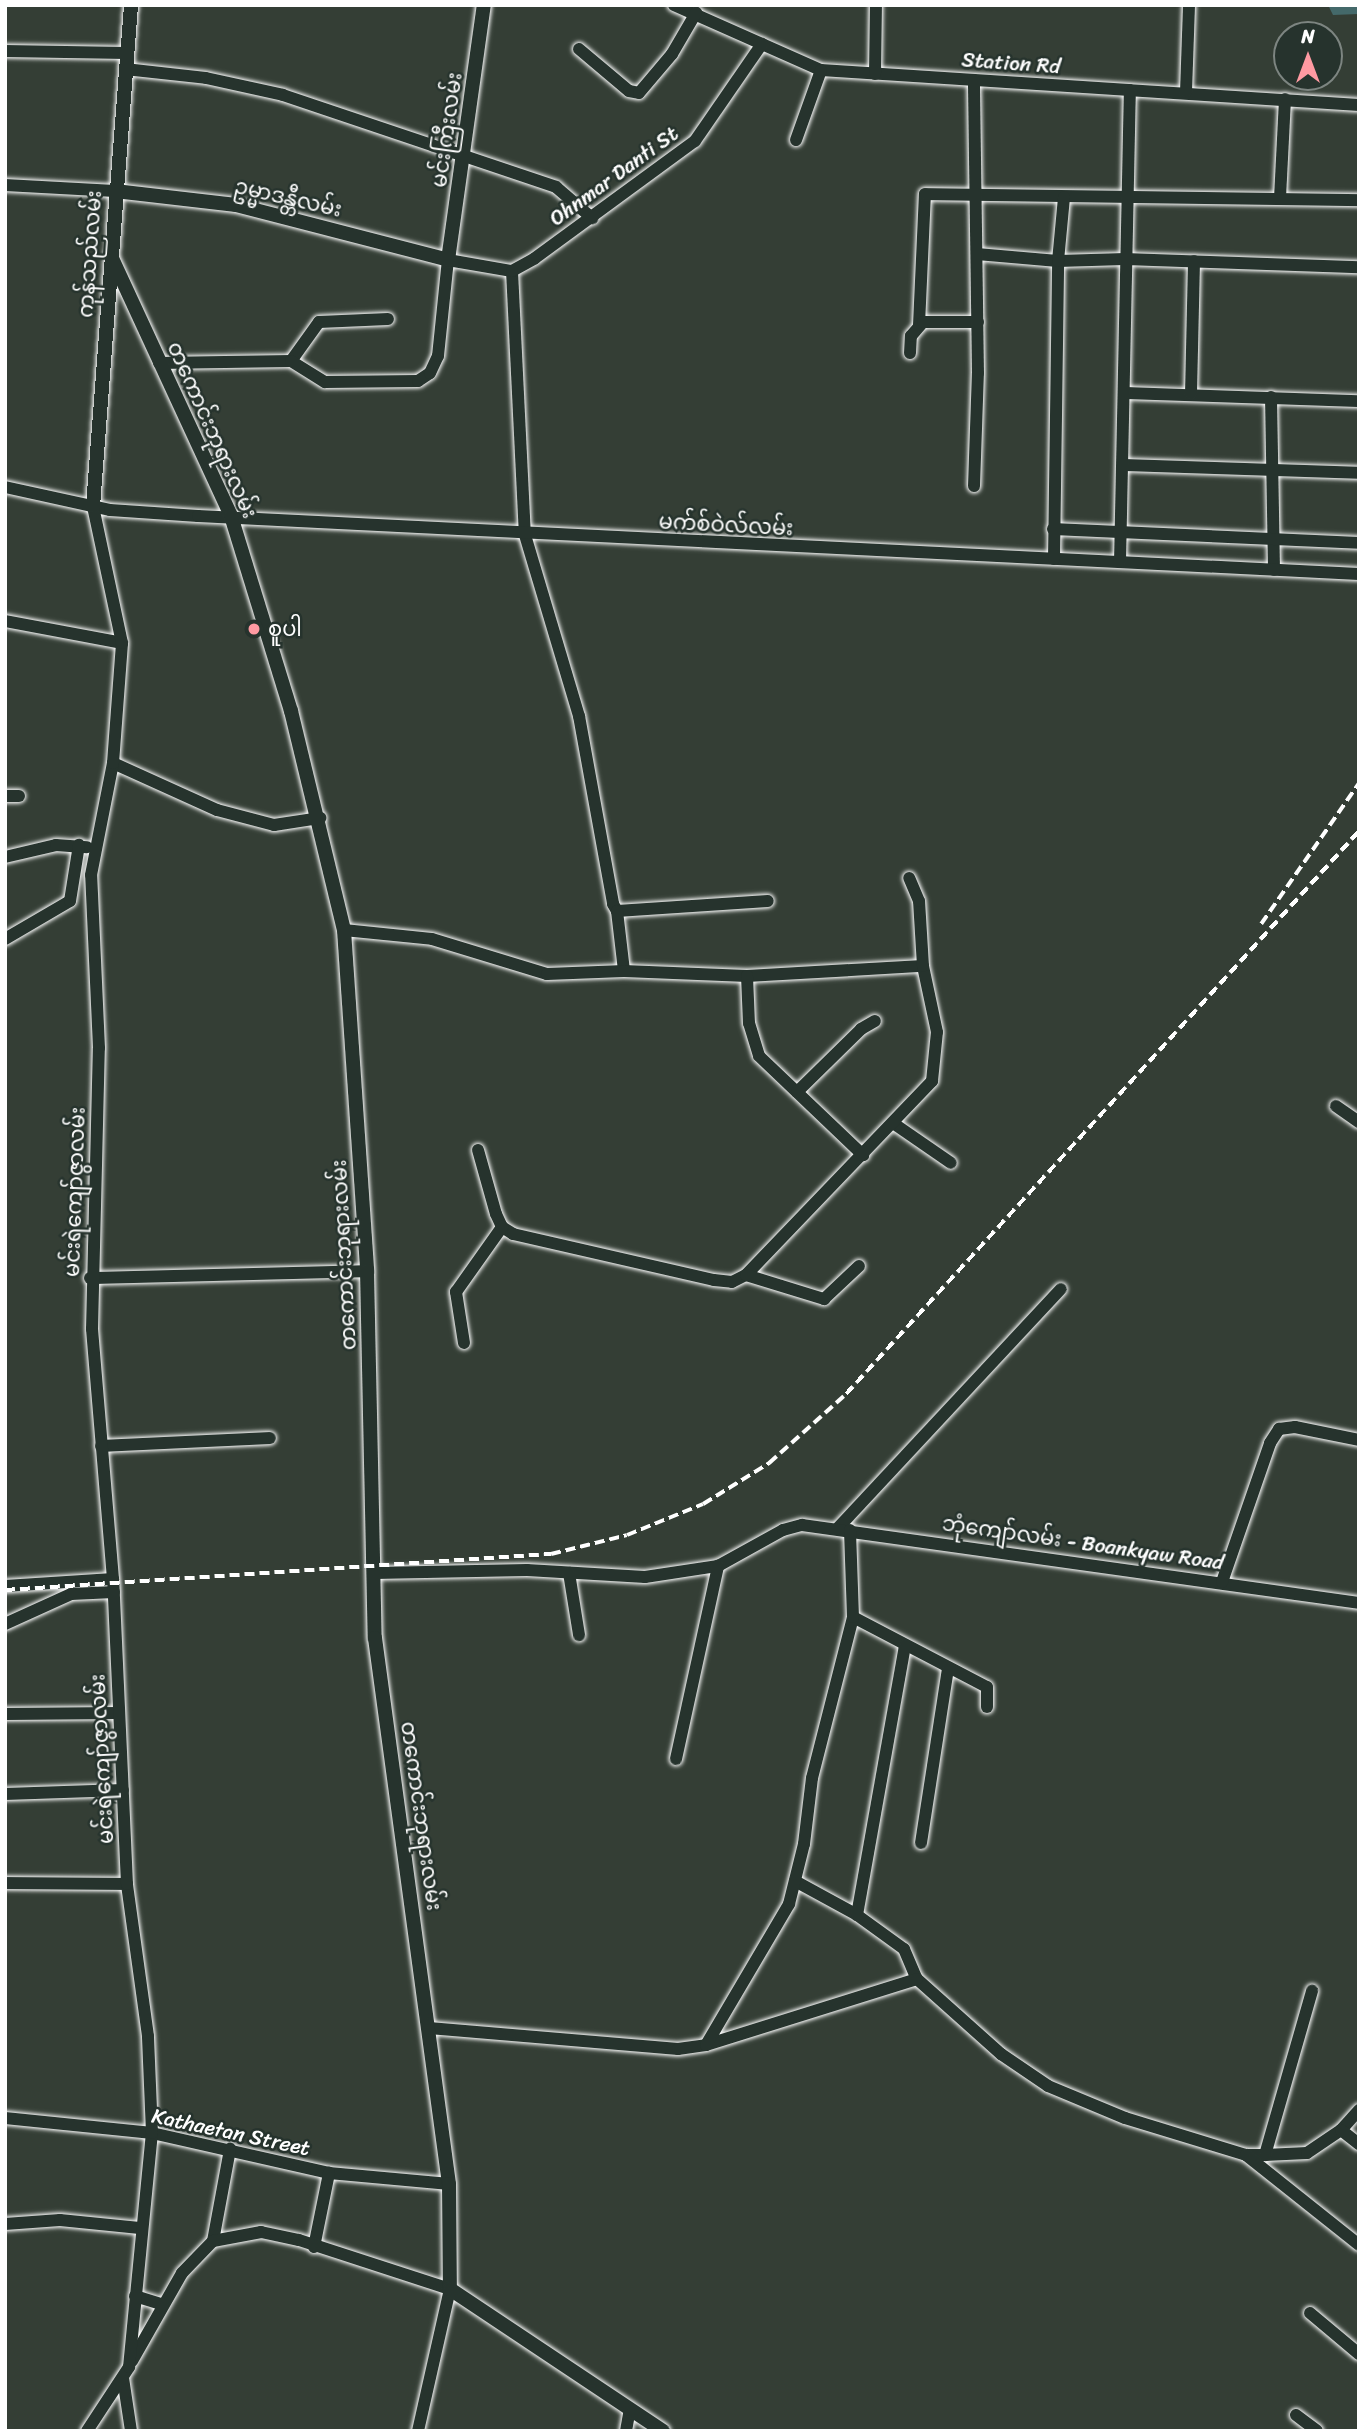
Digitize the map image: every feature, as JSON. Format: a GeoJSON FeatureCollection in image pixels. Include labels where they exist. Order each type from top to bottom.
{"type":"FeatureCollection","features":[{"type":"Feature","properties":{"kind":"main road","name":"ကုန်သည်လမ်း"},"geometry":{"type":"LineString","coordinates":[[93,506],[131,5]]}},
{"type":"Feature","properties":{"kind":"main road","name":"မင်းကြီးလမ်း"},"geometry":{"type":"LineString","coordinates":[[448,260],[466,155],[484,5]]}},
{"type":"Feature","properties":{"kind":"main road","name":"ဥမ္မာဒန္တီလမ်း"},"geometry":{"type":"LineString","coordinates":[[115,191],[236,205],[448,260]]}},
{"type":"Feature","properties":{"kind":"main road","name":"တကောင်းဘုရားလမ်း"},"geometry":{"type":"LineString","coordinates":[[111,256],[231,516],[320,818],[344,930],[368,1271],[375,1638],[449,2184],[450,2289]]}},
{"type":"Feature","properties":{"kind":"main road"},"geometry":{"type":"LineString","coordinates":[[450,2289],[663,2431]]}},
{"type":"Feature","properties":{"kind":"street","name":"Station Rd"},"geometry":{"type":"LineString","coordinates":[[674,5],[821,70],[1359,105]]}},
{"type":"Feature","properties":{"kind":"street"},"geometry":{"type":"LineString","coordinates":[[875,74],[876,5]]}},
{"type":"Feature","properties":{"kind":"street"},"geometry":{"type":"LineString","coordinates":[[1186,92],[1189,5]]}},
{"type":"Feature","properties":{"kind":"street"},"geometry":{"type":"LineString","coordinates":[[579,49],[629,91],[639,93],[672,54],[696,13]]}},
{"type":"Feature","properties":{"kind":"street","name":"Ohnmar Danti St"},"geometry":{"type":"LineString","coordinates":[[512,271],[592,218],[695,141],[762,44]]}},
{"type":"Feature","properties":{"kind":"street"},"geometry":{"type":"LineString","coordinates":[[5,51],[127,53]]}},
{"type":"Feature","properties":{"kind":"street"},"geometry":{"type":"LineString","coordinates":[[125,69],[206,78],[283,95],[556,187],[592,218]]}},
{"type":"Feature","properties":{"kind":"street"},"geometry":{"type":"LineString","coordinates":[[796,140],[821,70]]}},
{"type":"Feature","properties":{"kind":"street"},"geometry":{"type":"LineString","coordinates":[[974,80],[978,323],[974,486]]}},
{"type":"Feature","properties":{"kind":"street"},"geometry":{"type":"LineString","coordinates":[[1120,562],[1130,90]]}},
{"type":"Feature","properties":{"kind":"street"},"geometry":{"type":"LineString","coordinates":[[1280,198],[1285,99]]}},
{"type":"Feature","properties":{"kind":"street"},"geometry":{"type":"LineString","coordinates":[[5,185],[115,191]]}},
{"type":"Feature","properties":{"kind":"street"},"geometry":{"type":"LineString","coordinates":[[911,353],[911,336],[919,325],[923,197],[1128,194],[1359,200]]}},
{"type":"Feature","properties":{"kind":"street"},"geometry":{"type":"LineString","coordinates":[[1054,559],[1058,261],[1064,197]]}},
{"type":"Feature","properties":{"kind":"street"},"geometry":{"type":"LineString","coordinates":[[977,254],[1058,261],[1125,259],[1359,267]]}},
{"type":"Feature","properties":{"kind":"street"},"geometry":{"type":"LineString","coordinates":[[159,363],[291,360],[325,382],[418,381],[430,373],[438,356],[448,260],[512,271],[525,535],[579,716],[617,911],[624,971]]}},
{"type":"Feature","properties":{"kind":"street"},"geometry":{"type":"LineString","coordinates":[[1191,394],[1194,261]]}},
{"type":"Feature","properties":{"kind":"street"},"geometry":{"type":"LineString","coordinates":[[291,360],[319,323],[388,319]]}},
{"type":"Feature","properties":{"kind":"street"},"geometry":{"type":"LineString","coordinates":[[919,325],[978,323]]}},
{"type":"Feature","properties":{"kind":"street"},"geometry":{"type":"LineString","coordinates":[[1125,393],[1359,401]]}},
{"type":"Feature","properties":{"kind":"street"},"geometry":{"type":"LineString","coordinates":[[1271,397],[1274,570]]}},
{"type":"Feature","properties":{"kind":"street"},"geometry":{"type":"LineString","coordinates":[[1122,466],[1359,473]]}},
{"type":"Feature","properties":{"kind":"street","name":"မက်စ်ဝဲလ်လမ်း"},"geometry":{"type":"LineString","coordinates":[[5,487],[93,506],[525,535],[1359,574]]}},
{"type":"Feature","properties":{"kind":"street","name":"မင်းရဲကျော်ဇွာလမ်း"},"geometry":{"type":"LineString","coordinates":[[93,506],[122,643],[113,763],[93,848],[99,1048],[90,1278],[113,1586],[127,1884],[148,2036],[152,2133],[126,2373],[131,2431]]}},
{"type":"Feature","properties":{"kind":"street"},"geometry":{"type":"LineString","coordinates":[[1053,529],[1122,530],[1359,544]]}},
{"type":"Feature","properties":{"kind":"street"},"geometry":{"type":"LineString","coordinates":[[5,621],[122,643]]}},
{"type":"Feature","properties":{"kind":"street"},"geometry":{"type":"LineString","coordinates":[[113,763],[217,810],[274,825],[320,818]]}},
{"type":"Feature","properties":{"kind":"street"},"geometry":{"type":"LineString","coordinates":[[5,796],[19,796]]}},
{"type":"Feature","properties":{"kind":"street"},"geometry":{"type":"LineString","coordinates":[[5,857],[56,845],[93,848]]}},
{"type":"Feature","properties":{"kind":"street"},"geometry":{"type":"LineString","coordinates":[[5,939],[70,901],[79,845]]}},
{"type":"Feature","properties":{"kind":"street"},"geometry":{"type":"LineString","coordinates":[[478,1150],[502,1227],[526,1238],[714,1280],[732,1282],[746,1275],[932,1081],[937,1059],[937,1032],[923,966],[919,901],[909,878]]}},
{"type":"Feature","properties":{"kind":"street"},"geometry":{"type":"LineString","coordinates":[[617,911],[768,901]]}},
{"type":"Feature","properties":{"kind":"street"},"geometry":{"type":"LineString","coordinates":[[344,930],[432,939],[547,974],[624,971],[747,976],[923,966]]}},
{"type":"Feature","properties":{"kind":"street"},"geometry":{"type":"LineString","coordinates":[[747,976],[752,1043],[759,1056],[863,1155]]}},
{"type":"Feature","properties":{"kind":"street"},"geometry":{"type":"LineString","coordinates":[[797,1092],[861,1029],[875,1021]]}},
{"type":"Feature","properties":{"kind":"street"},"geometry":{"type":"LineString","coordinates":[[1336,1106],[1359,1122]]}},
{"type":"Feature","properties":{"kind":"street"},"geometry":{"type":"LineString","coordinates":[[893,1123],[951,1163]]}},
{"type":"Feature","properties":{"kind":"street"},"geometry":{"type":"LineString","coordinates":[[464,1342],[456,1292],[502,1227]]}},
{"type":"Feature","properties":{"kind":"street"},"geometry":{"type":"LineString","coordinates":[[746,1275],[824,1299],[859,1266]]}},
{"type":"Feature","properties":{"kind":"street"},"geometry":{"type":"LineString","coordinates":[[90,1278],[368,1271]]}},
{"type":"Feature","properties":{"kind":"street"},"geometry":{"type":"LineString","coordinates":[[836,1529],[1061,1289]]}},
{"type":"Feature","properties":{"kind":"street"},"geometry":{"type":"LineString","coordinates":[[1222,1582],[1270,1443],[1279,1429],[1359,1440]]}},
{"type":"Feature","properties":{"kind":"street"},"geometry":{"type":"LineString","coordinates":[[101,1446],[270,1437]]}},
{"type":"Feature","properties":{"kind":"street","name":"ဘုံကျော်လမ်း - Boankyaw Road"},"geometry":{"type":"LineString","coordinates":[[718,1566],[783,1530],[802,1525],[1359,1603]]}},
{"type":"Feature","properties":{"kind":"street"},"geometry":{"type":"LineString","coordinates":[[706,2045],[784,1914],[794,1881],[812,1778],[853,1617],[850,1530]]}},
{"type":"Feature","properties":{"kind":"street"},"geometry":{"type":"LineString","coordinates":[[375,1573],[488,1569],[622,1579],[718,1566],[676,1759]]}},
{"type":"Feature","properties":{"kind":"street"},"geometry":{"type":"LineString","coordinates":[[569,1573],[579,1635]]}},
{"type":"Feature","properties":{"kind":"street"},"geometry":{"type":"LineString","coordinates":[[5,1586],[113,1586]]}},
{"type":"Feature","properties":{"kind":"street"},"geometry":{"type":"LineString","coordinates":[[5,1624],[71,1594],[113,1586]]}},
{"type":"Feature","properties":{"kind":"street"},"geometry":{"type":"LineString","coordinates":[[853,1617],[987,1687],[987,1707]]}},
{"type":"Feature","properties":{"kind":"street"},"geometry":{"type":"LineString","coordinates":[[857,1915],[905,1645]]}},
{"type":"Feature","properties":{"kind":"street"},"geometry":{"type":"LineString","coordinates":[[921,1843],[948,1668]]}},
{"type":"Feature","properties":{"kind":"street"},"geometry":{"type":"LineString","coordinates":[[5,1714],[119,1713]]}},
{"type":"Feature","properties":{"kind":"street"},"geometry":{"type":"LineString","coordinates":[[5,1794],[123,1790]]}},
{"type":"Feature","properties":{"kind":"street"},"geometry":{"type":"LineString","coordinates":[[794,1881],[857,1915],[904,1949],[918,1979],[1001,2054],[1048,2086],[1125,2118],[1246,2155],[1265,2155],[1307,2153],[1341,2130],[1359,2110]]}},
{"type":"Feature","properties":{"kind":"street"},"geometry":{"type":"LineString","coordinates":[[5,1883],[127,1884]]}},
{"type":"Feature","properties":{"kind":"street"},"geometry":{"type":"LineString","coordinates":[[429,2028],[625,2046],[706,2045],[918,1979]]}},
{"type":"Feature","properties":{"kind":"street"},"geometry":{"type":"LineString","coordinates":[[1265,2155],[1312,1991]]}},
{"type":"Feature","properties":{"kind":"street","name":"Kathaetan Street"},"geometry":{"type":"LineString","coordinates":[[5,2118],[152,2133],[329,2173],[449,2184]]}},
{"type":"Feature","properties":{"kind":"street"},"geometry":{"type":"LineString","coordinates":[[1341,2130],[1359,2144]]}},
{"type":"Feature","properties":{"kind":"street"},"geometry":{"type":"LineString","coordinates":[[214,2241],[230,2149]]}},
{"type":"Feature","properties":{"kind":"street"},"geometry":{"type":"LineString","coordinates":[[1246,2155],[1359,2245]]}},
{"type":"Feature","properties":{"kind":"street"},"geometry":{"type":"LineString","coordinates":[[314,2247],[329,2173]]}},
{"type":"Feature","properties":{"kind":"street"},"geometry":{"type":"LineString","coordinates":[[5,2224],[60,2220],[140,2228]]}},
{"type":"Feature","properties":{"kind":"street"},"geometry":{"type":"LineString","coordinates":[[86,2431],[126,2373],[161,2304],[181,2273],[214,2241],[261,2232],[450,2289],[418,2431]]}},
{"type":"Feature","properties":{"kind":"street"},"geometry":{"type":"LineString","coordinates":[[135,2296],[161,2304]]}},
{"type":"Feature","properties":{"kind":"street"},"geometry":{"type":"LineString","coordinates":[[1310,2314],[1359,2354]]}},
{"type":"Feature","properties":{"kind":"street"},"geometry":{"type":"LineString","coordinates":[[626,2431],[630,2409]]}},
{"type":"Feature","properties":{"kind":"street"},"geometry":{"type":"LineString","coordinates":[[1296,2415],[1317,2431]]}},
{"type":"Feature","properties":{"kind":"water"},"geometry":{"type":"Polygon","coordinates":[[[1328,5],[1359,5],[1359,14],[1333,15],[1328,5]]]}},
{"type":"Feature","properties":{"kind":"railway"},"geometry":{"type":"LineString","coordinates":[[1261,924],[1359,783]]}},
{"type":"Feature","properties":{"kind":"railway"},"geometry":{"type":"LineString","coordinates":[[5,1590],[551,1554],[627,1535],[703,1504],[769,1463],[846,1394],[1359,831]]}},
{"type":"Feature","properties":{"kind":"place","name":"စူပါ"},"geometry":{"type":"Point","coordinates":[254,629]}}]}
